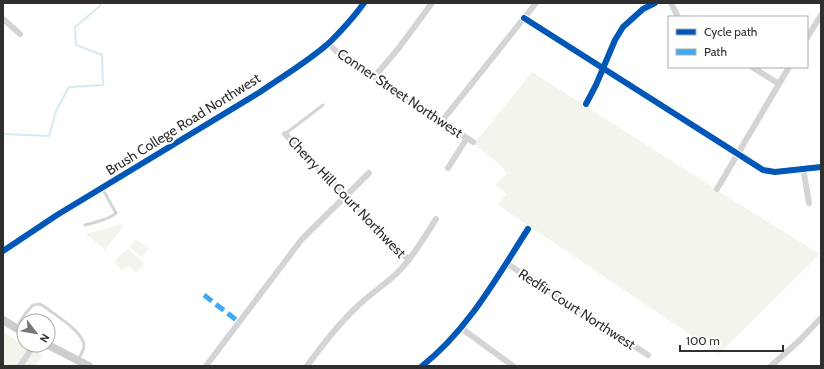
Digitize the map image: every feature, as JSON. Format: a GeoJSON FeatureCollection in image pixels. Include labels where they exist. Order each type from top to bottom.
{"type":"FeatureCollection","features":[{"type":"Feature","properties":{"kind":"main road"},"geometry":{"type":"LineString","coordinates":[[3,320],[16,328]]}},
{"type":"Feature","properties":{"kind":"main road"},"geometry":{"type":"LineString","coordinates":[[56,349],[89,366]]}},
{"type":"Feature","properties":{"kind":"street","name":"Brush College Road Northwest"},"geometry":{"type":"LineString","coordinates":[[3,251],[102,188],[260,92],[328,43],[348,24],[364,3]]}},
{"type":"Feature","properties":{"kind":"street"},"geometry":{"type":"LineString","coordinates":[[375,76],[398,49],[432,3]]}},
{"type":"Feature","properties":{"kind":"street"},"geometry":{"type":"LineString","coordinates":[[442,121],[536,3]]}},
{"type":"Feature","properties":{"kind":"street"},"geometry":{"type":"LineString","coordinates":[[586,104],[623,27],[643,9],[655,3]]}},
{"type":"Feature","properties":{"kind":"street"},"geometry":{"type":"LineString","coordinates":[[671,3],[678,16]]}},
{"type":"Feature","properties":{"kind":"street"},"geometry":{"type":"LineString","coordinates":[[808,36],[821,15]]}},
{"type":"Feature","properties":{"kind":"street"},"geometry":{"type":"LineString","coordinates":[[524,18],[763,170],[775,172],[821,167]]}},
{"type":"Feature","properties":{"kind":"street"},"geometry":{"type":"LineString","coordinates":[[3,19],[20,34]]}},
{"type":"Feature","properties":{"kind":"street","name":"Conner Street Northwest"},"geometry":{"type":"LineString","coordinates":[[328,43],[336,51],[473,142]]}},
{"type":"Feature","properties":{"kind":"street"},"geometry":{"type":"LineString","coordinates":[[754,68],[779,84]]}},
{"type":"Feature","properties":{"kind":"street"},"geometry":{"type":"LineString","coordinates":[[717,189],[788,68]]}},
{"type":"Feature","properties":{"kind":"street","name":"Cherry Hill Court Northwest"},"geometry":{"type":"LineString","coordinates":[[285,134],[409,260]]}},
{"type":"Feature","properties":{"kind":"street"},"geometry":{"type":"LineString","coordinates":[[448,168],[467,138]]}},
{"type":"Feature","properties":{"kind":"street"},"geometry":{"type":"LineString","coordinates":[[804,168],[809,203]]}},
{"type":"Feature","properties":{"kind":"street"},"geometry":{"type":"LineString","coordinates":[[206,366],[298,244],[345,195],[369,173]]}},
{"type":"Feature","properties":{"kind":"street"},"geometry":{"type":"LineString","coordinates":[[307,366],[344,319],[374,291],[389,280],[409,260],[436,219]]}},
{"type":"Feature","properties":{"kind":"street"},"geometry":{"type":"LineString","coordinates":[[422,366],[461,328],[528,229]]}},
{"type":"Feature","properties":{"kind":"street","name":"Redfir Court Northwest"},"geometry":{"type":"LineString","coordinates":[[506,263],[648,355]]}},
{"type":"Feature","properties":{"kind":"street"},"geometry":{"type":"LineString","coordinates":[[771,366],[800,340],[821,318]]}},
{"type":"Feature","properties":{"kind":"street"},"geometry":{"type":"LineString","coordinates":[[461,328],[513,366]]}},
{"type":"Feature","properties":{"kind":"street"},"geometry":{"type":"LineString","coordinates":[[20,366],[29,353]]}},
{"type":"Feature","properties":{"kind":"lane"},"geometry":{"type":"LineString","coordinates":[[285,134],[323,105]]}},
{"type":"Feature","properties":{"kind":"lane"},"geometry":{"type":"LineString","coordinates":[[85,225],[108,218],[116,213],[102,188]]}},
{"type":"Feature","properties":{"kind":"lane"},"geometry":{"type":"LineString","coordinates":[[26,313],[33,304],[40,304],[53,313]]}},
{"type":"Feature","properties":{"kind":"lane"},"geometry":{"type":"LineString","coordinates":[[56,315],[78,332],[84,341],[84,347],[78,360]]}},
{"type":"Feature","properties":{"kind":"shaded area"},"geometry":{"type":"Polygon","coordinates":[[[532,72],[820,254],[719,354],[498,205],[507,194],[495,185],[507,173],[499,164],[474,144],[532,72]]]}},
{"type":"Feature","properties":{"kind":"shaded area"},"geometry":{"type":"Polygon","coordinates":[[[121,224],[123,227],[105,250],[86,234],[121,224]]]}},
{"type":"Feature","properties":{"kind":"shaded area"},"geometry":{"type":"Polygon","coordinates":[[[136,239],[149,249],[142,257],[129,247],[136,239]]]}},
{"type":"Feature","properties":{"kind":"shaded area"},"geometry":{"type":"Polygon","coordinates":[[[128,249],[145,263],[137,273],[128,266],[122,270],[116,265],[116,259],[128,249]]]}},
{"type":"Feature","properties":{"kind":"shaded area"},"geometry":{"type":"Polygon","coordinates":[[[3,332],[16,340],[16,353],[43,354],[36,366],[3,366],[3,332]]]}},
{"type":"Feature","properties":{"kind":"waterway"},"geometry":{"type":"LineString","coordinates":[[3,134],[49,136],[56,111],[69,87],[103,85],[102,55],[76,45],[75,27],[100,6],[101,3]]}},
{"type":"Feature","properties":{"kind":"marked path"},"geometry":{"type":"LineString","coordinates":[[204,295],[239,322]]}},
{"type":"Feature","properties":{"kind":"cycle path"},"geometry":{"type":"LineString","coordinates":[[3,251],[57,215],[260,92],[296,68],[330,42],[364,3]]}},
{"type":"Feature","properties":{"kind":"cycle path"},"geometry":{"type":"LineString","coordinates":[[586,104],[596,85],[615,40],[623,27],[643,9],[655,3]]}},
{"type":"Feature","properties":{"kind":"cycle path"},"geometry":{"type":"LineString","coordinates":[[524,18],[763,170],[775,172],[821,167]]}},
{"type":"Feature","properties":{"kind":"cycle path"},"geometry":{"type":"LineString","coordinates":[[422,366],[454,336],[468,319],[481,302],[528,229]]}}]}
